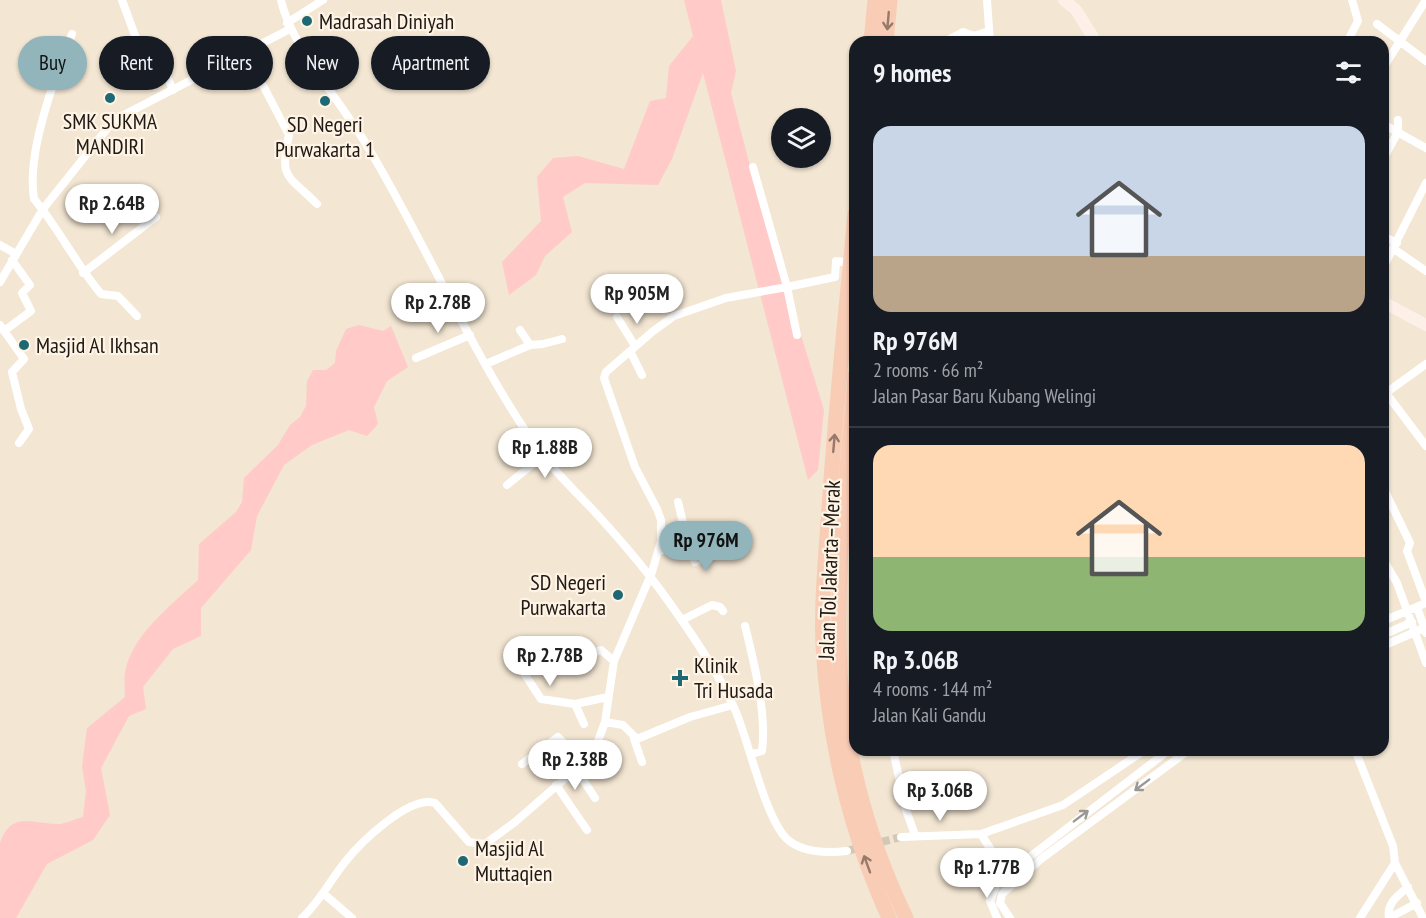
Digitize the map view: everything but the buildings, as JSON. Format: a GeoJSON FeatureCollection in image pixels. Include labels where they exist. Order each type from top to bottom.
{"type":"FeatureCollection","features":[{"type":"Feature","properties":{"kind":"highway"},"geometry":{"type":"LineString","coordinates":[[872,36],[875,0]]}},
{"type":"Feature","properties":{"kind":"highway"},"geometry":{"type":"LineString","coordinates":[[887,36],[890,0]]}},
{"type":"Feature","properties":{"kind":"highway","name":"Jalan Tol Jakarta–Merak"},"geometry":{"type":"LineString","coordinates":[[849,278],[832,461],[824,582],[823,645],[830,721],[839,770],[858,840],[889,918]]}},
{"type":"Feature","properties":{"kind":"highway","name":"Jalan Tol Jakarta–Merak"},"geometry":{"type":"LineString","coordinates":[[849,451],[840,563],[839,647],[849,741]]}},
{"type":"Feature","properties":{"kind":"highway","name":"Jalan Tol Jakarta–Merak"},"geometry":{"type":"LineString","coordinates":[[852,756],[859,789],[878,852],[906,918]]}},
{"type":"Feature","properties":{"kind":"street"},"geometry":{"type":"LineString","coordinates":[[122,0],[135,36]]}},
{"type":"Feature","properties":{"kind":"street"},"geometry":{"type":"LineString","coordinates":[[281,0],[289,26],[369,148],[486,364],[543,456],[650,576],[682,620],[733,705],[770,811],[784,836],[795,845],[811,850],[847,851]]}},
{"type":"Feature","properties":{"kind":"street"},"geometry":{"type":"LineString","coordinates":[[273,36],[323,0]]}},
{"type":"Feature","properties":{"kind":"street"},"geometry":{"type":"LineString","coordinates":[[987,0],[989,36]]}},
{"type":"Feature","properties":{"kind":"street"},"geometry":{"type":"LineString","coordinates":[[1064,0],[1076,9],[1092,36]]}},
{"type":"Feature","properties":{"kind":"street"},"geometry":{"type":"LineString","coordinates":[[1350,36],[1358,21],[1352,0]]}},
{"type":"Feature","properties":{"kind":"street"},"geometry":{"type":"LineString","coordinates":[[1389,59],[1426,0]]}},
{"type":"Feature","properties":{"kind":"street"},"geometry":{"type":"LineString","coordinates":[[1377,24],[1426,61]]}},
{"type":"Feature","properties":{"kind":"street"},"geometry":{"type":"LineString","coordinates":[[957,36],[963,33],[974,36],[989,31]]}},
{"type":"Feature","properties":{"kind":"street"},"geometry":{"type":"LineString","coordinates":[[72,34],[42,119],[33,195],[83,273],[101,294],[118,296],[137,316]]}},
{"type":"Feature","properties":{"kind":"street"},"geometry":{"type":"LineString","coordinates":[[0,282],[43,208],[111,122],[173,90]]}},
{"type":"Feature","properties":{"kind":"street"},"geometry":{"type":"LineString","coordinates":[[266,90],[290,135],[283,161],[284,171],[317,204]]}},
{"type":"Feature","properties":{"kind":"street"},"geometry":{"type":"LineString","coordinates":[[1389,148],[1398,132],[1398,120]]}},
{"type":"Feature","properties":{"kind":"street"},"geometry":{"type":"LineString","coordinates":[[1389,127],[1426,148]]}},
{"type":"Feature","properties":{"kind":"street"},"geometry":{"type":"LineString","coordinates":[[753,167],[787,286],[797,335]]}},
{"type":"Feature","properties":{"kind":"street"},"geometry":{"type":"LineString","coordinates":[[1389,257],[1426,183]]}},
{"type":"Feature","properties":{"kind":"street"},"geometry":{"type":"LineString","coordinates":[[83,273],[156,217]]}},
{"type":"Feature","properties":{"kind":"street"},"geometry":{"type":"LineString","coordinates":[[1389,241],[1426,271]]}},
{"type":"Feature","properties":{"kind":"street"},"geometry":{"type":"LineString","coordinates":[[0,245],[14,257],[30,285],[22,293],[31,311],[2,328],[24,360],[12,372],[21,409],[29,429],[19,443]]}},
{"type":"Feature","properties":{"kind":"street"},"geometry":{"type":"LineString","coordinates":[[302,918],[348,858],[400,812],[414,804],[426,801],[435,803],[469,842],[480,845],[500,834],[579,766],[598,741],[605,723],[614,661],[658,552],[661,520],[635,467],[604,378],[609,369],[660,325],[697,307],[835,277],[836,261],[849,262]]}},
{"type":"Feature","properties":{"kind":"street"},"geometry":{"type":"LineString","coordinates":[[1389,305],[1426,326]]}},
{"type":"Feature","properties":{"kind":"street"},"geometry":{"type":"LineString","coordinates":[[617,317],[633,349],[642,375]]}},
{"type":"Feature","properties":{"kind":"street"},"geometry":{"type":"LineString","coordinates":[[520,330],[530,345]]}},
{"type":"Feature","properties":{"kind":"street"},"geometry":{"type":"LineString","coordinates":[[416,358],[470,334]]}},
{"type":"Feature","properties":{"kind":"street"},"geometry":{"type":"LineString","coordinates":[[486,364],[530,345],[562,339]]}},
{"type":"Feature","properties":{"kind":"street"},"geometry":{"type":"LineString","coordinates":[[1389,390],[1426,364]]}},
{"type":"Feature","properties":{"kind":"street"},"geometry":{"type":"LineString","coordinates":[[1389,400],[1426,446]]}},
{"type":"Feature","properties":{"kind":"street"},"geometry":{"type":"LineString","coordinates":[[507,485],[543,456]]}},
{"type":"Feature","properties":{"kind":"street"},"geometry":{"type":"LineString","coordinates":[[1389,499],[1410,543],[1407,551],[1426,602],[1389,619]]}},
{"type":"Feature","properties":{"kind":"street"},"geometry":{"type":"LineString","coordinates":[[678,502],[688,544],[695,562],[718,552],[712,536]]}},
{"type":"Feature","properties":{"kind":"street"},"geometry":{"type":"LineString","coordinates":[[658,552],[688,544]]}},
{"type":"Feature","properties":{"kind":"street"},"geometry":{"type":"LineString","coordinates":[[1389,566],[1412,609],[1421,618],[1425,630],[1389,643]]}},
{"type":"Feature","properties":{"kind":"street"},"geometry":{"type":"LineString","coordinates":[[682,620],[712,605],[720,607],[723,611]]}},
{"type":"Feature","properties":{"kind":"street"},"geometry":{"type":"LineString","coordinates":[[1412,609],[1412,622],[1426,663]]}},
{"type":"Feature","properties":{"kind":"street"},"geometry":{"type":"LineString","coordinates":[[1389,632],[1412,622]]}},
{"type":"Feature","properties":{"kind":"street"},"geometry":{"type":"LineString","coordinates":[[745,626],[753,658],[762,726],[762,751],[752,754]]}},
{"type":"Feature","properties":{"kind":"street"},"geometry":{"type":"LineString","coordinates":[[580,657],[601,650],[614,661]]}},
{"type":"Feature","properties":{"kind":"street"},"geometry":{"type":"LineString","coordinates":[[524,673],[542,699],[575,704],[608,697]]}},
{"type":"Feature","properties":{"kind":"street"},"geometry":{"type":"LineString","coordinates":[[575,704],[584,724]]}},
{"type":"Feature","properties":{"kind":"street"},"geometry":{"type":"LineString","coordinates":[[634,738],[690,717],[733,705]]}},
{"type":"Feature","properties":{"kind":"street"},"geometry":{"type":"LineString","coordinates":[[605,723],[623,725],[634,738],[642,762]]}},
{"type":"Feature","properties":{"kind":"street"},"geometry":{"type":"LineString","coordinates":[[522,764],[558,737],[579,766],[595,798]]}},
{"type":"Feature","properties":{"kind":"street"},"geometry":{"type":"LineString","coordinates":[[894,756],[906,810],[915,835]]}},
{"type":"Feature","properties":{"kind":"street"},"geometry":{"type":"LineString","coordinates":[[901,837],[981,834],[1013,821],[1063,806],[1136,756]]}},
{"type":"Feature","properties":{"kind":"street"},"geometry":{"type":"LineString","coordinates":[[997,918],[990,907],[991,893],[1006,874],[1161,756]]}},
{"type":"Feature","properties":{"kind":"street"},"geometry":{"type":"LineString","coordinates":[[1010,918],[1000,903],[1000,897],[1013,884],[1041,859],[1181,756]]}},
{"type":"Feature","properties":{"kind":"street"},"geometry":{"type":"LineString","coordinates":[[1357,756],[1393,846],[1395,863],[1423,918]]}},
{"type":"Feature","properties":{"kind":"street"},"geometry":{"type":"LineString","coordinates":[[556,785],[587,830]]}},
{"type":"Feature","properties":{"kind":"street"},"geometry":{"type":"LineString","coordinates":[[981,834],[1013,884]]}},
{"type":"Feature","properties":{"kind":"street"},"geometry":{"type":"LineString","coordinates":[[1035,851],[1041,859]]}},
{"type":"Feature","properties":{"kind":"street"},"geometry":{"type":"LineString","coordinates":[[1360,918],[1395,863]]}},
{"type":"Feature","properties":{"kind":"street"},"geometry":{"type":"LineString","coordinates":[[1408,887],[1393,900],[1388,913],[1389,918],[1417,903]]}},
{"type":"Feature","properties":{"kind":"street"},"geometry":{"type":"LineString","coordinates":[[323,893],[351,918]]}},
{"type":"Feature","properties":{"kind":"street"},"geometry":{"type":"LineString","coordinates":[[991,893],[1000,897]]}},
{"type":"Feature","properties":{"kind":"shaded area"},"geometry":{"type":"Polygon","coordinates":[[[684,0],[721,0],[736,71],[731,93],[754,181],[824,410],[818,470],[808,480],[703,73],[672,159],[658,185],[585,183],[563,197],[572,232],[545,256],[536,275],[509,295],[502,262],[541,221],[537,177],[553,158],[578,156],[624,169],[650,101],[666,98],[669,66],[693,36],[684,0]]]}},
{"type":"Feature","properties":{"kind":"shaded area"},"geometry":{"type":"Polygon","coordinates":[[[359,325],[383,331],[391,326],[408,367],[387,381],[374,407],[378,424],[367,436],[349,430],[312,445],[284,465],[257,516],[251,550],[201,608],[201,636],[173,649],[143,687],[146,709],[129,716],[101,768],[110,815],[93,840],[47,864],[16,918],[0,918],[0,843],[5,832],[17,822],[60,824],[83,817],[86,791],[82,767],[87,728],[125,697],[125,673],[135,646],[165,610],[198,580],[199,544],[236,512],[242,502],[244,478],[278,445],[290,425],[300,417],[306,406],[307,381],[313,370],[326,370],[335,363],[336,351],[346,329],[359,325]]]}},
{"type":"Feature","properties":{"kind":"tunnel"},"geometry":{"type":"LineString","coordinates":[[847,851],[901,837]]}},
{"type":"Feature","properties":{"kind":"place","name":"Madrasah Diniyah"},"geometry":{"type":"Point","coordinates":[307,21]}},
{"type":"Feature","properties":{"kind":"place","name":"SMK SUKMA MANDIRI"},"geometry":{"type":"Point","coordinates":[110,98]}},
{"type":"Feature","properties":{"kind":"place","name":"SD Negeri Purwakarta 1"},"geometry":{"type":"Point","coordinates":[325,101]}},
{"type":"Feature","properties":{"kind":"place","name":"Masjid Al Ikhsan"},"geometry":{"type":"Point","coordinates":[24,345]}},
{"type":"Feature","properties":{"kind":"place","name":"SD Negeri Purwakarta"},"geometry":{"type":"Point","coordinates":[618,595]}},
{"type":"Feature","properties":{"kind":"place","name":"Klinik Tri Husada"},"geometry":{"type":"Point","coordinates":[680,678]}},
{"type":"Feature","properties":{"kind":"place","name":"Masjid Al Muttaqien"},"geometry":{"type":"Point","coordinates":[463,861]}}]}
